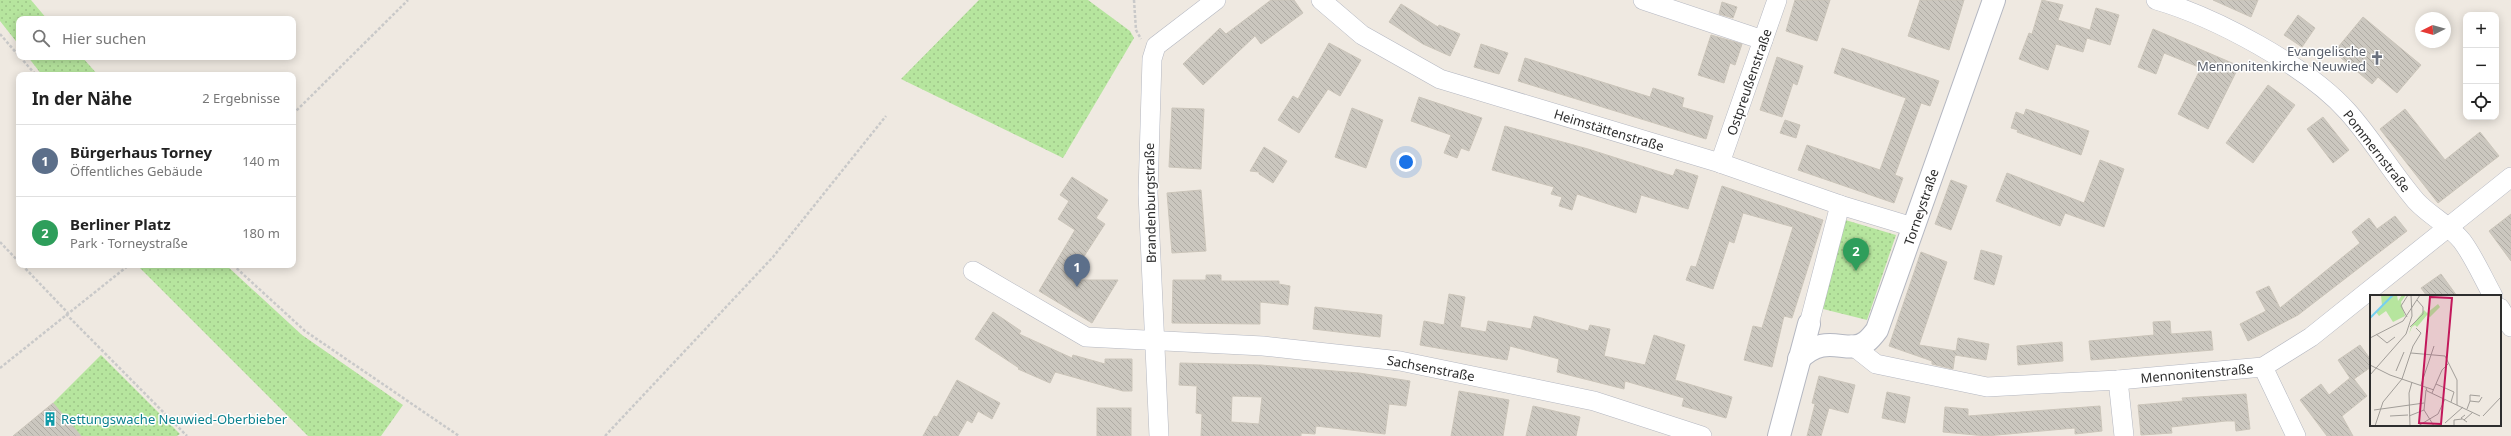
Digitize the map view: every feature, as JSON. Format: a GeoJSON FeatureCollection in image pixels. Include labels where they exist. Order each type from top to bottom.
{"type":"FeatureCollection","features":[{"type":"Feature","properties":{"kind":"street","name":"Brandenburgstraße"},"geometry":{"type":"LineString","coordinates":[[1159,436],[1153,342],[1148,193],[1152,59],[1156,46],[1216,0]]}},
{"type":"Feature","properties":{"kind":"street","name":"Heimstättenstraße"},"geometry":{"type":"LineString","coordinates":[[1321,0],[1362,35],[1440,80],[1720,163],[1840,205],[1913,227]]}},
{"type":"Feature","properties":{"kind":"street"},"geometry":{"type":"LineString","coordinates":[[1643,0],[1763,40]]}},
{"type":"Feature","properties":{"kind":"street","name":"Ostpreußenstraße"},"geometry":{"type":"LineString","coordinates":[[1720,163],[1777,0]]}},
{"type":"Feature","properties":{"kind":"street","name":"Torneystraße"},"geometry":{"type":"LineString","coordinates":[[1799,360],[1814,346],[1825,344],[1852,345],[1866,342],[1877,330],[1994,0]]}},
{"type":"Feature","properties":{"kind":"street","name":"Pommernstraße"},"geometry":{"type":"LineString","coordinates":[[2156,0],[2219,23],[2309,76],[2348,111],[2429,215],[2448,227],[2462,241],[2492,295]]}},
{"type":"Feature","properties":{"kind":"street","name":"Mennonitenstraße"},"geometry":{"type":"LineString","coordinates":[[1852,345],[1876,364],[1987,387],[2118,380],[2263,367],[2311,337],[2511,177]]}},
{"type":"Feature","properties":{"kind":"street"},"geometry":{"type":"LineString","coordinates":[[1778,436],[1840,205]]}},
{"type":"Feature","properties":{"kind":"street","name":"Sachsenstraße"},"geometry":{"type":"LineString","coordinates":[[973,271],[1086,337],[1153,342],[1263,346],[1400,361],[1594,401],[1702,436]]}},
{"type":"Feature","properties":{"kind":"street"},"geometry":{"type":"LineString","coordinates":[[2501,310],[2511,328]]}},
{"type":"Feature","properties":{"kind":"street"},"geometry":{"type":"LineString","coordinates":[[2263,367],[2296,436]]}},
{"type":"Feature","properties":{"kind":"street"},"geometry":{"type":"LineString","coordinates":[[2118,380],[2124,436]]}},
{"type":"Feature","properties":{"kind":"path"},"geometry":{"type":"LineString","coordinates":[[296,111],[408,0]]}},
{"type":"Feature","properties":{"kind":"path"},"geometry":{"type":"LineString","coordinates":[[1134,0],[1136,30],[1152,59]]}},
{"type":"Feature","properties":{"kind":"path"},"geometry":{"type":"LineString","coordinates":[[0,34],[16,52]]}},
{"type":"Feature","properties":{"kind":"path"},"geometry":{"type":"LineString","coordinates":[[23,60],[33,72]]}},
{"type":"Feature","properties":{"kind":"path"},"geometry":{"type":"LineString","coordinates":[[605,436],[773,257],[886,116]]}},
{"type":"Feature","properties":{"kind":"path"},"geometry":{"type":"LineString","coordinates":[[0,242],[16,259]]}},
{"type":"Feature","properties":{"kind":"path"},"geometry":{"type":"LineString","coordinates":[[25,268],[67,314],[187,436]]}},
{"type":"Feature","properties":{"kind":"path"},"geometry":{"type":"LineString","coordinates":[[0,368],[125,268]]}},
{"type":"Feature","properties":{"kind":"path"},"geometry":{"type":"LineString","coordinates":[[236,268],[305,331],[459,436]]}},
{"type":"Feature","properties":{"kind":"green space"},"geometry":{"type":"Polygon","coordinates":[[[0,0],[31,0],[44,16],[16,16],[16,41],[0,21],[0,0]]]}},
{"type":"Feature","properties":{"kind":"green space"},"geometry":{"type":"Polygon","coordinates":[[[979,0],[1088,0],[1130,31],[1134,38],[1063,158],[901,79],[979,0]]]}},
{"type":"Feature","properties":{"kind":"green space"},"geometry":{"type":"Polygon","coordinates":[[[30,60],[85,60],[95,72],[40,72],[30,60]]]}},
{"type":"Feature","properties":{"kind":"green space"},"geometry":{"type":"Polygon","coordinates":[[[1842,219],[1896,235],[1867,320],[1819,308],[1842,219]]]}},
{"type":"Feature","properties":{"kind":"green space"},"geometry":{"type":"Polygon","coordinates":[[[140,268],[229,268],[302,335],[403,405],[381,436],[308,436],[140,268]]]}},
{"type":"Feature","properties":{"kind":"green space"},"geometry":{"type":"Polygon","coordinates":[[[101,355],[180,434],[177,436],[81,436],[53,403],[101,355]]]}},
{"type":"Feature","properties":{"kind":"building"},"geometry":{"type":"Polygon","coordinates":[[[1271,0],[1294,0],[1303,13],[1261,44],[1255,36],[1203,85],[1183,64],[1220,28],[1226,34],[1271,0]]]}},
{"type":"Feature","properties":{"kind":"building"},"geometry":{"type":"Polygon","coordinates":[[[1795,0],[1830,0],[1817,41],[1786,31],[1795,0]]]}},
{"type":"Feature","properties":{"kind":"building"},"geometry":{"type":"Polygon","coordinates":[[[1920,0],[1964,0],[1949,50],[1908,36],[1920,0]]]}},
{"type":"Feature","properties":{"kind":"building"},"geometry":{"type":"Polygon","coordinates":[[[2042,0],[2063,5],[2058,20],[2090,30],[2096,8],[2119,15],[2110,45],[2087,38],[2083,52],[2056,44],[2048,70],[2019,59],[2029,33],[2032,34],[2042,0]]]}},
{"type":"Feature","properties":{"kind":"building"},"geometry":{"type":"Polygon","coordinates":[[[2213,0],[2258,0],[2251,17],[2213,0]]]}},
{"type":"Feature","properties":{"kind":"building"},"geometry":{"type":"Polygon","coordinates":[[[1722,2],[1737,7],[1733,18],[1719,14],[1722,2]]]}},
{"type":"Feature","properties":{"kind":"building"},"geometry":{"type":"Polygon","coordinates":[[[1401,4],[1438,27],[1439,25],[1460,34],[1450,56],[1423,44],[1389,22],[1401,4]]]}},
{"type":"Feature","properties":{"kind":"building"},"geometry":{"type":"Polygon","coordinates":[[[2298,15],[2315,28],[2302,47],[2284,35],[2298,15]]]}},
{"type":"Feature","properties":{"kind":"building","name":"Evangelische Mennonitenkirche Neuwied"},"geometry":{"type":"Polygon","coordinates":[[[2363,17],[2421,65],[2397,93],[2378,77],[2372,84],[2334,52],[2363,17]]]}},
{"type":"Feature","properties":{"kind":"building"},"geometry":{"type":"Polygon","coordinates":[[[2153,29],[2239,66],[2208,129],[2178,114],[2201,68],[2164,53],[2156,74],[2138,67],[2153,29]]]}},
{"type":"Feature","properties":{"kind":"building"},"geometry":{"type":"Polygon","coordinates":[[[1711,35],[1742,44],[1735,65],[1730,63],[1724,83],[1698,75],[1711,35]]]}},
{"type":"Feature","properties":{"kind":"building"},"geometry":{"type":"Polygon","coordinates":[[[1329,43],[1361,60],[1340,96],[1328,89],[1299,133],[1278,120],[1293,96],[1298,99],[1329,43]]]}},
{"type":"Feature","properties":{"kind":"building"},"geometry":{"type":"Polygon","coordinates":[[[1481,44],[1508,53],[1499,74],[1474,67],[1481,44]]]}},
{"type":"Feature","properties":{"kind":"building"},"geometry":{"type":"Polygon","coordinates":[[[1842,48],[1939,81],[1930,106],[1921,103],[1895,175],[1903,178],[1894,203],[1798,170],[1807,145],[1880,170],[1906,98],[1834,73],[1842,48]]]}},
{"type":"Feature","properties":{"kind":"building"},"geometry":{"type":"Polygon","coordinates":[[[1777,57],[1803,66],[1797,85],[1793,83],[1782,117],[1760,110],[1777,57]]]}},
{"type":"Feature","properties":{"kind":"building"},"geometry":{"type":"Polygon","coordinates":[[[1525,58],[1650,97],[1653,88],[1684,98],[1682,107],[1713,116],[1706,139],[1518,81],[1525,58]]]}},
{"type":"Feature","properties":{"kind":"building"},"geometry":{"type":"Polygon","coordinates":[[[2268,85],[2295,105],[2253,163],[2226,143],[2268,85]]]}},
{"type":"Feature","properties":{"kind":"building"},"geometry":{"type":"Polygon","coordinates":[[[1419,97],[1482,118],[1469,151],[1461,148],[1457,158],[1444,153],[1451,135],[1411,121],[1419,97]]]}},
{"type":"Feature","properties":{"kind":"building"},"geometry":{"type":"Polygon","coordinates":[[[1172,108],[1204,109],[1201,169],[1169,167],[1172,108]]]}},
{"type":"Feature","properties":{"kind":"building"},"geometry":{"type":"Polygon","coordinates":[[[1352,108],[1383,120],[1366,168],[1335,157],[1352,108]]]}},
{"type":"Feature","properties":{"kind":"building"},"geometry":{"type":"Polygon","coordinates":[[[2026,109],[2089,131],[2081,155],[2017,132],[2018,130],[2011,128],[2016,112],[2024,115],[2026,109]]]}},
{"type":"Feature","properties":{"kind":"building"},"geometry":{"type":"Polygon","coordinates":[[[2405,109],[2445,160],[2480,132],[2499,156],[2438,203],[2380,129],[2405,109]]]}},
{"type":"Feature","properties":{"kind":"building"},"geometry":{"type":"Polygon","coordinates":[[[2323,117],[2349,150],[2333,163],[2307,129],[2323,117]]]}},
{"type":"Feature","properties":{"kind":"building"},"geometry":{"type":"Polygon","coordinates":[[[1785,120],[1800,125],[1796,138],[1780,133],[1785,120]]]}},
{"type":"Feature","properties":{"kind":"building"},"geometry":{"type":"Polygon","coordinates":[[[1505,126],[1588,149],[1673,176],[1676,169],[1698,176],[1688,209],[1641,195],[1636,213],[1577,194],[1572,210],[1559,206],[1562,197],[1551,194],[1554,187],[1492,170],[1505,126]]]}},
{"type":"Feature","properties":{"kind":"building"},"geometry":{"type":"Polygon","coordinates":[[[1264,147],[1287,161],[1273,183],[1259,174],[1259,172],[1250,171],[1264,147]]]}},
{"type":"Feature","properties":{"kind":"building"},"geometry":{"type":"Polygon","coordinates":[[[2100,160],[2124,169],[2104,227],[2065,213],[2060,226],[1996,201],[2007,173],[2084,203],[2100,160]]]}},
{"type":"Feature","properties":{"kind":"building"},"geometry":{"type":"Polygon","coordinates":[[[1072,177],[1108,200],[1096,218],[1105,224],[1081,261],[1072,262],[1073,280],[1118,280],[1092,323],[1039,291],[1075,230],[1058,219],[1069,201],[1060,195],[1072,177]]]}},
{"type":"Feature","properties":{"kind":"building"},"geometry":{"type":"Polygon","coordinates":[[[1951,180],[1967,186],[1951,230],[1935,224],[1951,180]]]}},
{"type":"Feature","properties":{"kind":"building"},"geometry":{"type":"Polygon","coordinates":[[[1722,186],[1823,220],[1792,318],[1784,316],[1772,367],[1744,360],[1753,326],[1762,328],[1793,227],[1743,213],[1734,243],[1729,241],[1713,289],[1686,280],[1691,266],[1696,267],[1722,186]]]}},
{"type":"Feature","properties":{"kind":"building"},"geometry":{"type":"Polygon","coordinates":[[[1201,190],[1206,251],[1172,253],[1167,193],[1201,190]]]}},
{"type":"Feature","properties":{"kind":"building"},"geometry":{"type":"Polygon","coordinates":[[[2511,214],[2511,261],[2489,231],[2511,214]]]}},
{"type":"Feature","properties":{"kind":"building"},"geometry":{"type":"Polygon","coordinates":[[[2395,216],[2407,231],[2298,315],[2248,341],[2240,324],[2266,311],[2256,292],[2269,286],[2280,308],[2360,243],[2352,232],[2369,218],[2377,229],[2395,216]]]}},
{"type":"Feature","properties":{"kind":"building"},"geometry":{"type":"Polygon","coordinates":[[[1981,250],[2002,256],[1994,285],[1974,279],[1981,250]]]}},
{"type":"Feature","properties":{"kind":"building"},"geometry":{"type":"Polygon","coordinates":[[[1921,252],[1947,262],[1919,345],[1956,351],[1958,338],[1989,344],[1986,360],[1955,355],[1953,369],[1932,364],[1932,361],[1889,346],[1921,252]]]}},
{"type":"Feature","properties":{"kind":"building"},"geometry":{"type":"Polygon","coordinates":[[[2441,274],[2456,295],[2426,295],[2421,288],[2441,274]]]}},
{"type":"Feature","properties":{"kind":"building"},"geometry":{"type":"Polygon","coordinates":[[[1206,275],[1221,275],[1221,281],[1279,281],[1279,284],[1290,286],[1288,305],[1260,302],[1260,324],[1172,323],[1173,280],[1206,280],[1206,275]]]}},
{"type":"Feature","properties":{"kind":"building"},"geometry":{"type":"Polygon","coordinates":[[[1449,294],[1465,297],[1460,327],[1486,332],[1488,321],[1531,329],[1534,316],[1588,331],[1590,325],[1610,329],[1604,356],[1645,365],[1654,335],[1685,345],[1675,380],[1732,397],[1726,418],[1682,406],[1684,398],[1625,381],[1624,389],[1557,372],[1559,359],[1510,346],[1507,360],[1420,345],[1424,321],[1444,325],[1449,294]]]}},
{"type":"Feature","properties":{"kind":"building"},"geometry":{"type":"Polygon","coordinates":[[[1315,307],[1382,315],[1380,337],[1313,329],[1315,307]]]}},
{"type":"Feature","properties":{"kind":"building"},"geometry":{"type":"Polygon","coordinates":[[[993,312],[1021,331],[1019,334],[1072,358],[1073,355],[1105,364],[1105,359],[1132,359],[1132,391],[1123,391],[1055,372],[1050,383],[1018,369],[1019,368],[975,339],[993,312]]]}},
{"type":"Feature","properties":{"kind":"building"},"geometry":{"type":"Polygon","coordinates":[[[2170,321],[2171,334],[2211,331],[2213,350],[2091,360],[2089,341],[2154,335],[2153,322],[2170,321]]]}},
{"type":"Feature","properties":{"kind":"building"},"geometry":{"type":"Polygon","coordinates":[[[2062,342],[2063,361],[2018,365],[2017,346],[2062,342]]]}},
{"type":"Feature","properties":{"kind":"building"},"geometry":{"type":"Polygon","coordinates":[[[2360,345],[2370,359],[2370,368],[2354,379],[2367,396],[2342,416],[2353,436],[2327,436],[2300,400],[2321,384],[2329,395],[2350,378],[2338,360],[2360,345]]]}},
{"type":"Feature","properties":{"kind":"building"},"geometry":{"type":"Polygon","coordinates":[[[1180,363],[1261,365],[1359,373],[1410,381],[1406,406],[1389,404],[1385,434],[1316,426],[1315,434],[1301,433],[1301,436],[1201,436],[1202,414],[1196,413],[1197,386],[1179,385],[1180,363]],[[1232,396],[1231,422],[1259,424],[1262,397],[1232,396]]]}},
{"type":"Feature","properties":{"kind":"building"},"geometry":{"type":"Polygon","coordinates":[[[1819,376],[1855,385],[1848,413],[1829,408],[1821,436],[1807,436],[1815,404],[1812,403],[1819,376]]]}},
{"type":"Feature","properties":{"kind":"building"},"geometry":{"type":"Polygon","coordinates":[[[957,380],[1000,403],[992,419],[978,411],[972,423],[967,420],[958,436],[923,436],[934,416],[937,417],[957,380]]]}},
{"type":"Feature","properties":{"kind":"building"},"geometry":{"type":"Polygon","coordinates":[[[1459,391],[1509,400],[1503,436],[1451,436],[1459,391]]]}},
{"type":"Feature","properties":{"kind":"building"},"geometry":{"type":"Polygon","coordinates":[[[1887,392],[1910,397],[1905,423],[1882,418],[1887,392]]]}},
{"type":"Feature","properties":{"kind":"building"},"geometry":{"type":"Polygon","coordinates":[[[2246,394],[2250,429],[2236,431],[2235,421],[2226,421],[2171,427],[2172,433],[2141,435],[2138,405],[2183,401],[2182,398],[2246,394]]]}},
{"type":"Feature","properties":{"kind":"building","name":"Rettungswache Neuwied-Oberbieber"},"geometry":{"type":"Polygon","coordinates":[[[53,403],[81,436],[13,436],[53,403]]]}},
{"type":"Feature","properties":{"kind":"building"},"geometry":{"type":"Polygon","coordinates":[[[1533,406],[1580,417],[1576,436],[1526,436],[1533,406]]]}},
{"type":"Feature","properties":{"kind":"building"},"geometry":{"type":"Polygon","coordinates":[[[2100,406],[2102,431],[2075,434],[2075,428],[1986,436],[1943,432],[1945,407],[1968,409],[1968,416],[2100,406]]]}},
{"type":"Feature","properties":{"kind":"building"},"geometry":{"type":"Polygon","coordinates":[[[1097,408],[1131,408],[1131,436],[1097,436],[1097,408]]]}},
{"type":"Feature","properties":{"kind":"place","name":"Evangelische Mennonitenkirche Neuwied"},"geometry":{"type":"Point","coordinates":[2377,58]}},
{"type":"Feature","properties":{"kind":"place","name":"Berliner Platz"},"geometry":{"type":"Point","coordinates":[1856,271]}},
{"type":"Feature","properties":{"kind":"place","name":"Bürgerhaus Torney"},"geometry":{"type":"Point","coordinates":[1077,287]}},
{"type":"Feature","properties":{"kind":"place","name":"Rettungswache Neuwied-Oberbieber"},"geometry":{"type":"Point","coordinates":[50,419]}}]}
